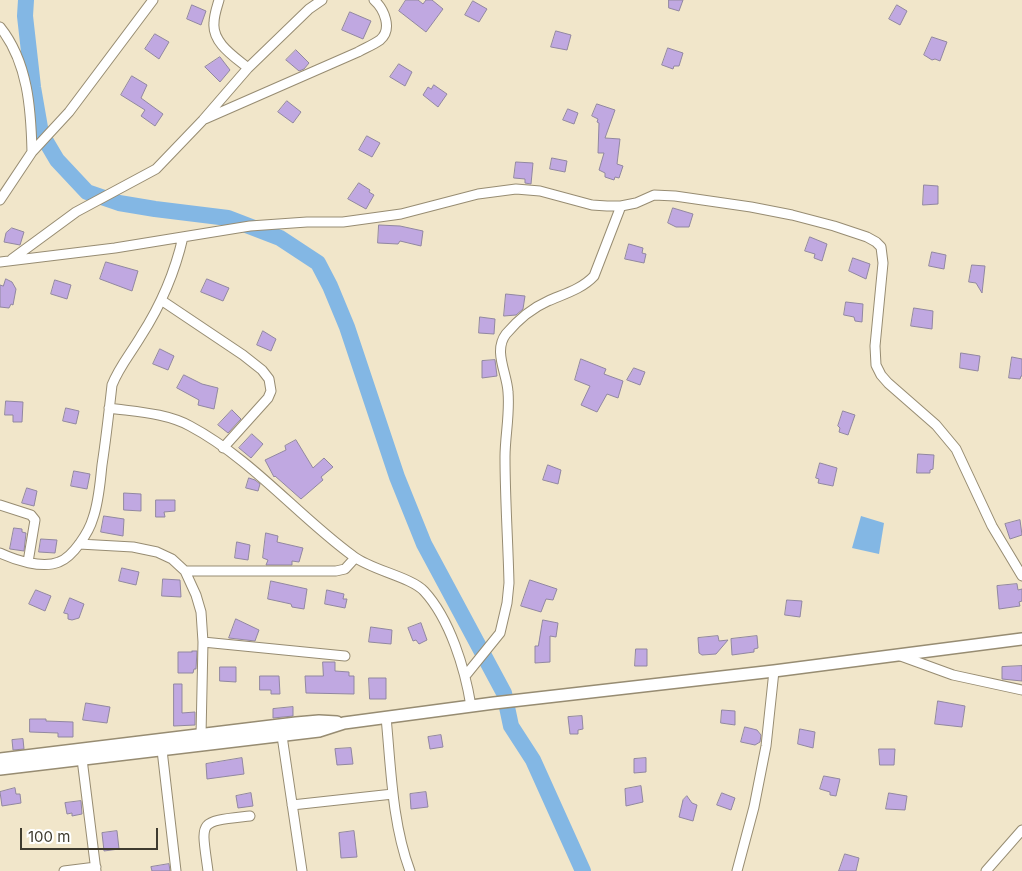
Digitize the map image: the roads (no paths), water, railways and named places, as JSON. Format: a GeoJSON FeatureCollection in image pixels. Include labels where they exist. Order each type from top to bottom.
{"type":"FeatureCollection","features":[{"type":"Feature","properties":{"kind":"main road"},"geometry":{"type":"LineString","coordinates":[[0,769],[282,736],[319,731],[344,723],[521,699],[774,671],[1022,639]]}},
{"type":"Feature","properties":{"kind":"main road"},"geometry":{"type":"LineString","coordinates":[[0,760],[319,721],[344,723]]}},
{"type":"Feature","properties":{"kind":"street"},"geometry":{"type":"LineString","coordinates":[[0,200],[32,152],[69,112],[153,0]]}},
{"type":"Feature","properties":{"kind":"street"},"geometry":{"type":"LineString","coordinates":[[219,0],[214,23],[216,37],[228,51],[248,68]]}},
{"type":"Feature","properties":{"kind":"street"},"geometry":{"type":"LineString","coordinates":[[11,260],[76,212],[156,169],[203,120],[248,68],[322,0]]}},
{"type":"Feature","properties":{"kind":"street"},"geometry":{"type":"LineString","coordinates":[[203,120],[358,52],[381,39],[386,29],[386,18],[374,0]]}},
{"type":"Feature","properties":{"kind":"street"},"geometry":{"type":"LineString","coordinates":[[0,27],[13,47],[26,84],[32,152]]}},
{"type":"Feature","properties":{"kind":"street"},"geometry":{"type":"LineString","coordinates":[[0,262],[115,248],[250,226],[307,222],[344,222],[401,214],[478,194],[516,189],[540,191],[592,205],[620,206],[636,203],[654,195],[660,195],[792,215],[834,226],[876,242],[883,254],[874,354],[876,366],[888,383],[936,425],[956,449],[992,526],[1022,576]]}},
{"type":"Feature","properties":{"kind":"street"},"geometry":{"type":"LineString","coordinates":[[466,675],[500,633],[507,603],[509,573],[505,457],[508,395],[507,381],[500,352],[501,342],[506,334],[533,309],[589,282],[594,276],[620,206]]}},
{"type":"Feature","properties":{"kind":"street"},"geometry":{"type":"LineString","coordinates":[[0,553],[16,560],[48,565],[60,562],[71,555],[87,532],[93,518],[99,490],[112,385],[117,372],[142,336],[161,300],[172,276],[183,237]]}},
{"type":"Feature","properties":{"kind":"street"},"geometry":{"type":"LineString","coordinates":[[161,300],[243,355],[262,370],[268,379],[271,391],[268,398],[223,448]]}},
{"type":"Feature","properties":{"kind":"street"},"geometry":{"type":"LineString","coordinates":[[110,408],[158,414],[190,426],[223,448],[271,485],[332,540],[355,558],[423,590],[436,606],[457,650],[466,675],[471,706]]}},
{"type":"Feature","properties":{"kind":"street"},"geometry":{"type":"LineString","coordinates":[[0,505],[31,515],[35,520],[28,562]]}},
{"type":"Feature","properties":{"kind":"street"},"geometry":{"type":"LineString","coordinates":[[79,544],[133,547],[157,552],[172,559],[185,571],[201,612],[203,642],[200,735]]}},
{"type":"Feature","properties":{"kind":"street"},"geometry":{"type":"LineString","coordinates":[[185,571],[336,571],[345,568],[355,558]]}},
{"type":"Feature","properties":{"kind":"street"},"geometry":{"type":"LineString","coordinates":[[203,642],[345,656]]}},
{"type":"Feature","properties":{"kind":"street"},"geometry":{"type":"LineString","coordinates":[[898,655],[953,675],[1022,690]]}},
{"type":"Feature","properties":{"kind":"street"},"geometry":{"type":"LineString","coordinates":[[737,871],[754,807],[766,746],[774,671]]}},
{"type":"Feature","properties":{"kind":"street"},"geometry":{"type":"LineString","coordinates":[[386,717],[394,794],[404,854],[410,871]]}},
{"type":"Feature","properties":{"kind":"street"},"geometry":{"type":"LineString","coordinates":[[282,736],[302,871]]}},
{"type":"Feature","properties":{"kind":"street"},"geometry":{"type":"LineString","coordinates":[[162,750],[176,871]]}},
{"type":"Feature","properties":{"kind":"street"},"geometry":{"type":"LineString","coordinates":[[64,871],[96,869],[82,759]]}},
{"type":"Feature","properties":{"kind":"street"},"geometry":{"type":"LineString","coordinates":[[292,805],[394,794]]}},
{"type":"Feature","properties":{"kind":"street"},"geometry":{"type":"LineString","coordinates":[[208,871],[203,833],[205,827],[212,821],[250,816]]}},
{"type":"Feature","properties":{"kind":"street"},"geometry":{"type":"LineString","coordinates":[[986,871],[1022,830]]}},
{"type":"Feature","properties":{"kind":"water"},"geometry":{"type":"Polygon","coordinates":[[[861,516],[884,523],[879,554],[852,548],[861,516]]]}},
{"type":"Feature","properties":{"kind":"waterway"},"geometry":{"type":"LineString","coordinates":[[26,0],[25,16],[33,87],[41,133],[57,160],[87,192],[119,203],[228,218],[280,238],[318,263],[347,327],[397,477],[424,544],[504,693],[511,726],[533,760],[583,871]]}}]}
